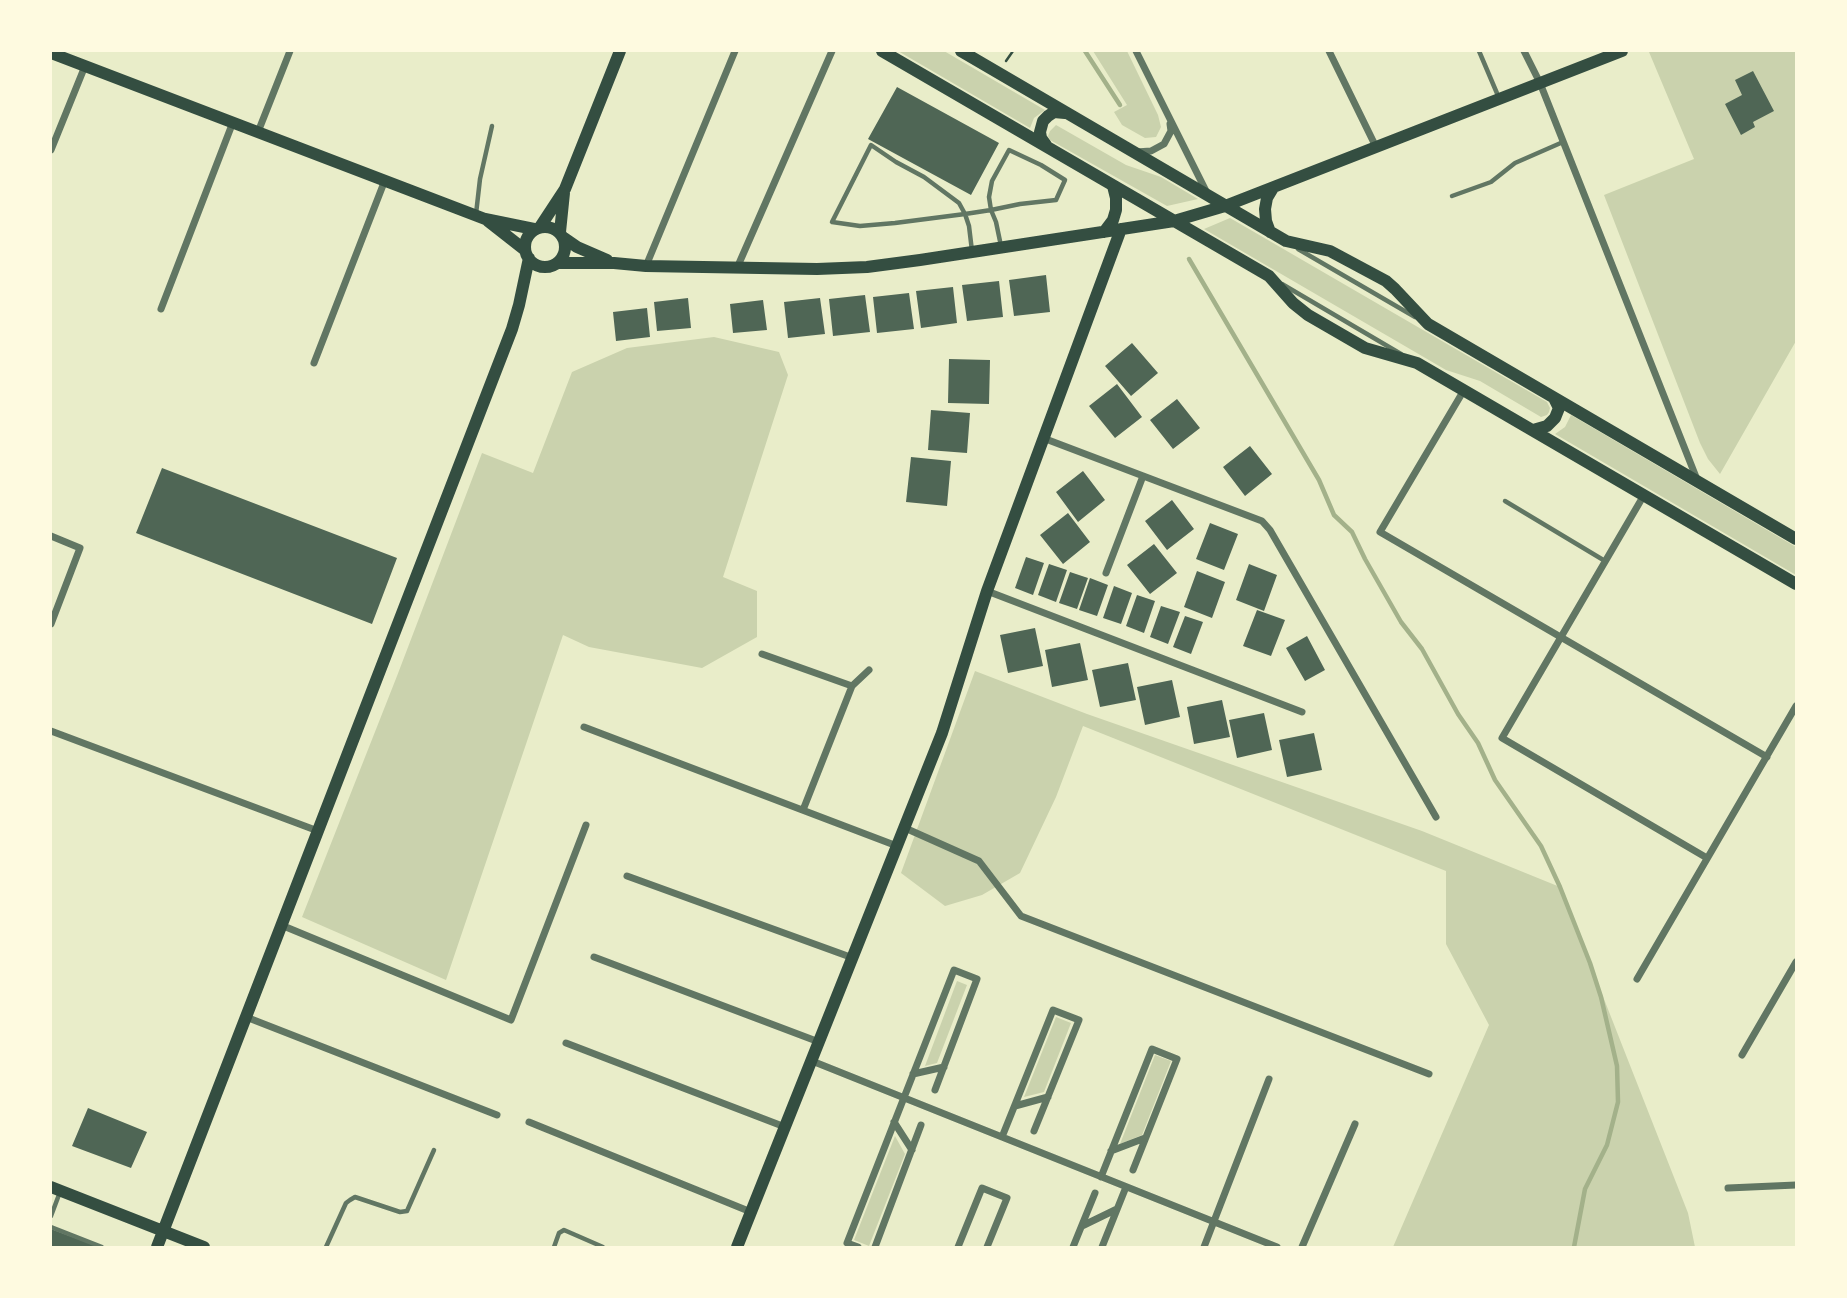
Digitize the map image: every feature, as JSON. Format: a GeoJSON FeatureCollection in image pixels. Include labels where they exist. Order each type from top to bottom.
{"type":"FeatureCollection","features":[{"type":"Feature","properties":{"kind":"main road"},"geometry":{"type":"LineString","coordinates":[[157,1247],[512,329],[519,305],[527,254],[526,239],[565,189],[620,51]]}},
{"type":"Feature","properties":{"kind":"main road"},"geometry":{"type":"LineString","coordinates":[[882,51],[1269,276],[1293,303],[1308,315],[1365,348],[1417,363],[1796,584]]}},
{"type":"Feature","properties":{"kind":"main road"},"geometry":{"type":"LineString","coordinates":[[961,51],[1286,242],[1331,251],[1386,281],[1427,324],[1796,539]]}},
{"type":"Feature","properties":{"kind":"main road"},"geometry":{"type":"LineString","coordinates":[[480,217],[539,266],[558,263],[614,263],[817,269],[866,267],[972,252],[1174,221],[1225,206],[1622,51]]}},
{"type":"Feature","properties":{"kind":"main road"},"geometry":{"type":"LineString","coordinates":[[51,53],[480,217],[537,228],[547,226],[577,247],[614,263]]}},
{"type":"Feature","properties":{"kind":"main road"},"geometry":{"type":"LineString","coordinates":[[1049,148],[1044,144],[1040,132],[1043,121],[1054,112],[1068,114]]}},
{"type":"Feature","properties":{"kind":"main road"},"geometry":{"type":"LineString","coordinates":[[1104,232],[1113,220],[1116,210],[1113,186]]}},
{"type":"Feature","properties":{"kind":"main road"},"geometry":{"type":"LineString","coordinates":[[1270,232],[1265,209],[1273,188]]}},
{"type":"Feature","properties":{"kind":"main road"},"geometry":{"type":"LineString","coordinates":[[558,263],[566,244],[562,235],[565,189]]}},
{"type":"Feature","properties":{"kind":"main road"},"geometry":{"type":"LineString","coordinates":[[737,1247],[942,733],[987,591],[1121,229]]}},
{"type":"Feature","properties":{"kind":"main road"},"geometry":{"type":"LineString","coordinates":[[1533,430],[1547,426],[1555,418],[1559,408],[1554,398]]}},
{"type":"Feature","properties":{"kind":"main road"},"geometry":{"type":"LineString","coordinates":[[55,1189],[204,1247]]}},
{"type":"Feature","properties":{"kind":"street"},"geometry":{"type":"LineString","coordinates":[[258,132],[290,51]]}},
{"type":"Feature","properties":{"kind":"street"},"geometry":{"type":"LineString","coordinates":[[646,266],[735,51]]}},
{"type":"Feature","properties":{"kind":"street"},"geometry":{"type":"LineString","coordinates":[[737,268],[832,51]]}},
{"type":"Feature","properties":{"kind":"street"},"geometry":{"type":"LineString","coordinates":[[1136,51],[1209,196]]}},
{"type":"Feature","properties":{"kind":"street"},"geometry":{"type":"LineString","coordinates":[[1329,51],[1376,147]]}},
{"type":"Feature","properties":{"kind":"street"},"geometry":{"type":"LineString","coordinates":[[1524,51],[1540,83],[1699,482]]}},
{"type":"Feature","properties":{"kind":"street"},"geometry":{"type":"LineString","coordinates":[[51,150],[85,66]]}},
{"type":"Feature","properties":{"kind":"street"},"geometry":{"type":"LineString","coordinates":[[1134,152],[1151,150],[1164,144],[1171,131],[1168,117]]}},
{"type":"Feature","properties":{"kind":"street"},"geometry":{"type":"LineString","coordinates":[[161,309],[233,122]]}},
{"type":"Feature","properties":{"kind":"street"},"geometry":{"type":"LineString","coordinates":[[314,363],[385,180]]}},
{"type":"Feature","properties":{"kind":"street"},"geometry":{"type":"LineString","coordinates":[[1464,390],[1380,532],[1767,757]]}},
{"type":"Feature","properties":{"kind":"street"},"geometry":{"type":"LineString","coordinates":[[1043,438],[1262,522],[1270,530],[1436,817]]}},
{"type":"Feature","properties":{"kind":"street"},"geometry":{"type":"LineString","coordinates":[[1106,573],[1143,476]]}},
{"type":"Feature","properties":{"kind":"street"},"geometry":{"type":"LineString","coordinates":[[1644,495],[1502,738],[1707,858]]}},
{"type":"Feature","properties":{"kind":"street"},"geometry":{"type":"LineString","coordinates":[[51,536],[80,548],[51,624]]}},
{"type":"Feature","properties":{"kind":"street"},"geometry":{"type":"LineString","coordinates":[[987,591],[1302,712]]}},
{"type":"Feature","properties":{"kind":"street"},"geometry":{"type":"LineString","coordinates":[[762,653],[852,686]]}},
{"type":"Feature","properties":{"kind":"street"},"geometry":{"type":"LineString","coordinates":[[803,810],[852,686],[869,670]]}},
{"type":"Feature","properties":{"kind":"street"},"geometry":{"type":"LineString","coordinates":[[1637,979],[1796,706]]}},
{"type":"Feature","properties":{"kind":"street"},"geometry":{"type":"LineString","coordinates":[[584,727],[898,846]]}},
{"type":"Feature","properties":{"kind":"street"},"geometry":{"type":"LineString","coordinates":[[51,730],[318,831]]}},
{"type":"Feature","properties":{"kind":"street"},"geometry":{"type":"LineString","coordinates":[[281,925],[511,1020],[586,825]]}},
{"type":"Feature","properties":{"kind":"street"},"geometry":{"type":"LineString","coordinates":[[905,828],[979,861],[1021,916],[1429,1074]]}},
{"type":"Feature","properties":{"kind":"street"},"geometry":{"type":"LineString","coordinates":[[628,876],[853,958]]}},
{"type":"Feature","properties":{"kind":"street"},"geometry":{"type":"LineString","coordinates":[[594,957],[819,1042]]}},
{"type":"Feature","properties":{"kind":"street"},"geometry":{"type":"LineString","coordinates":[[1742,1055],[1796,962]]}},
{"type":"Feature","properties":{"kind":"street"},"geometry":{"type":"LineString","coordinates":[[858,1247],[847,1243],[954,970],[977,979],[935,1090]]}},
{"type":"Feature","properties":{"kind":"street"},"geometry":{"type":"LineString","coordinates":[[1002,1137],[1053,1010],[1079,1020],[1034,1130]]}},
{"type":"Feature","properties":{"kind":"street"},"geometry":{"type":"LineString","coordinates":[[246,1017],[497,1115]]}},
{"type":"Feature","properties":{"kind":"street"},"geometry":{"type":"LineString","coordinates":[[566,1042],[785,1127]]}},
{"type":"Feature","properties":{"kind":"street"},"geometry":{"type":"LineString","coordinates":[[1101,1177],[1152,1049],[1177,1059],[1133,1170]]}},
{"type":"Feature","properties":{"kind":"street"},"geometry":{"type":"LineString","coordinates":[[811,1061],[1277,1247]]}},
{"type":"Feature","properties":{"kind":"street"},"geometry":{"type":"LineString","coordinates":[[913,1074],[944,1067]]}},
{"type":"Feature","properties":{"kind":"street"},"geometry":{"type":"LineString","coordinates":[[1204,1247],[1269,1079]]}},
{"type":"Feature","properties":{"kind":"street"},"geometry":{"type":"LineString","coordinates":[[1014,1106],[1048,1097]]}},
{"type":"Feature","properties":{"kind":"street"},"geometry":{"type":"LineString","coordinates":[[529,1122],[751,1212]]}},
{"type":"Feature","properties":{"kind":"street"},"geometry":{"type":"LineString","coordinates":[[894,1122],[912,1150]]}},
{"type":"Feature","properties":{"kind":"street"},"geometry":{"type":"LineString","coordinates":[[1301,1247],[1355,1124]]}},
{"type":"Feature","properties":{"kind":"street"},"geometry":{"type":"LineString","coordinates":[[875,1247],[921,1125]]}},
{"type":"Feature","properties":{"kind":"street"},"geometry":{"type":"LineString","coordinates":[[1111,1151],[1145,1138]]}},
{"type":"Feature","properties":{"kind":"street"},"geometry":{"type":"LineString","coordinates":[[1728,1188],[1796,1185]]}},
{"type":"Feature","properties":{"kind":"street"},"geometry":{"type":"LineString","coordinates":[[1102,1247],[1126,1187]]}},
{"type":"Feature","properties":{"kind":"street"},"geometry":{"type":"LineString","coordinates":[[958,1247],[982,1188],[1007,1198],[987,1247]]}},
{"type":"Feature","properties":{"kind":"street"},"geometry":{"type":"LineString","coordinates":[[1073,1247],[1095,1193]]}},
{"type":"Feature","properties":{"kind":"street"},"geometry":{"type":"LineString","coordinates":[[1082,1226],[1117,1209]]}},
{"type":"Feature","properties":{"kind":"lane"},"geometry":{"type":"LineString","coordinates":[[1479,51],[1500,99]]}},
{"type":"Feature","properties":{"kind":"lane"},"geometry":{"type":"LineString","coordinates":[[480,217],[480,179],[492,126]]}},
{"type":"Feature","properties":{"kind":"lane"},"geometry":{"type":"LineString","coordinates":[[1452,197],[1491,182],[1515,163],[1563,142]]}},
{"type":"Feature","properties":{"kind":"lane"},"geometry":{"type":"LineString","coordinates":[[972,252],[965,214],[959,203],[871,145],[832,222],[860,226],[965,214],[991,210],[1056,200],[1065,180],[1009,150],[992,181],[989,197],[991,210],[1001,247]]}},
{"type":"Feature","properties":{"kind":"lane"},"geometry":{"type":"LineString","coordinates":[[1506,501],[1605,561]]}},
{"type":"Feature","properties":{"kind":"lane"},"geometry":{"type":"LineString","coordinates":[[326,1247],[346,1203],[355,1197],[400,1212],[407,1210],[434,1150]]}},
{"type":"Feature","properties":{"kind":"lane"},"geometry":{"type":"LineString","coordinates":[[51,1216],[55,1189]]}},
{"type":"Feature","properties":{"kind":"lane"},"geometry":{"type":"LineString","coordinates":[[51,1227],[102,1247]]}},
{"type":"Feature","properties":{"kind":"lane"},"geometry":{"type":"LineString","coordinates":[[554,1247],[559,1233],[564,1230],[603,1247]]}},
{"type":"Feature","properties":{"kind":"green space"},"geometry":{"type":"Polygon","coordinates":[[[898,51],[944,51],[1045,110],[1034,118],[1030,128],[898,51]]]}},
{"type":"Feature","properties":{"kind":"green space"},"geometry":{"type":"Polygon","coordinates":[[[1093,51],[1127,51],[1158,115],[1161,127],[1156,137],[1145,138],[1122,125],[1114,112],[1127,105],[1093,51]]]}},
{"type":"Feature","properties":{"kind":"green space"},"geometry":{"type":"Polygon","coordinates":[[[1796,51],[1796,341],[1720,474],[1700,443],[1604,195],[1694,159],[1649,52],[1796,51]]]}},
{"type":"Feature","properties":{"kind":"green space"},"geometry":{"type":"Polygon","coordinates":[[[1056,125],[1126,165],[1161,177],[1198,199],[1167,206],[1050,140],[1050,131],[1056,125]]]}},
{"type":"Feature","properties":{"kind":"green space"},"geometry":{"type":"Polygon","coordinates":[[[1230,218],[1547,402],[1549,412],[1541,417],[1480,381],[1446,370],[1204,229],[1230,218]]]}},
{"type":"Feature","properties":{"kind":"green space"},"geometry":{"type":"Polygon","coordinates":[[[714,337],[779,352],[788,375],[723,577],[757,591],[757,637],[702,668],[589,647],[563,635],[446,980],[302,917],[482,453],[533,473],[572,372],[627,348],[714,337]]]}},
{"type":"Feature","properties":{"kind":"green space"},"geometry":{"type":"Polygon","coordinates":[[[1571,415],[1796,547],[1796,575],[1555,434],[1565,427],[1571,415]]]}},
{"type":"Feature","properties":{"kind":"green space"},"geometry":{"type":"Polygon","coordinates":[[[975,671],[1087,714],[1422,831],[1560,887],[1688,1213],[1695,1247],[1393,1247],[1489,1025],[1446,944],[1446,871],[1083,726],[1056,797],[1020,873],[982,895],[945,906],[901,873],[975,671]]]}},
{"type":"Feature","properties":{"kind":"green space"},"geometry":{"type":"Polygon","coordinates":[[[957,981],[967,985],[937,1063],[925,1066],[957,981]]]}},
{"type":"Feature","properties":{"kind":"green space"},"geometry":{"type":"Polygon","coordinates":[[[1056,1017],[1071,1023],[1044,1092],[1024,1097],[1056,1017]]]}},
{"type":"Feature","properties":{"kind":"green space"},"geometry":{"type":"Polygon","coordinates":[[[1155,1055],[1171,1061],[1142,1135],[1120,1144],[1155,1055]]]}},
{"type":"Feature","properties":{"kind":"green space"},"geometry":{"type":"Polygon","coordinates":[[[895,1136],[905,1154],[869,1246],[854,1240],[895,1136]]]}},
{"type":"Feature","properties":{"kind":"building"},"geometry":{"type":"Polygon","coordinates":[[[1753,71],[1774,111],[1753,122],[1755,127],[1741,135],[1725,104],[1742,95],[1735,80],[1753,71]]]}},
{"type":"Feature","properties":{"kind":"building"},"geometry":{"type":"Polygon","coordinates":[[[897,87],[999,143],[971,195],[868,139],[897,87]]]}},
{"type":"Feature","properties":{"kind":"building"},"geometry":{"type":"Polygon","coordinates":[[[1046,275],[1050,312],[1014,316],[1009,280],[1046,275]]]}},
{"type":"Feature","properties":{"kind":"building"},"geometry":{"type":"Polygon","coordinates":[[[999,281],[1003,317],[967,321],[962,285],[999,281]]]}},
{"type":"Feature","properties":{"kind":"building"},"geometry":{"type":"Polygon","coordinates":[[[953,287],[957,323],[921,328],[916,291],[953,287]]]}},
{"type":"Feature","properties":{"kind":"building"},"geometry":{"type":"Polygon","coordinates":[[[909,293],[914,329],[877,333],[873,297],[909,293]]]}},
{"type":"Feature","properties":{"kind":"building"},"geometry":{"type":"Polygon","coordinates":[[[865,295],[870,332],[833,336],[829,299],[865,295]]]}},
{"type":"Feature","properties":{"kind":"building"},"geometry":{"type":"Polygon","coordinates":[[[688,298],[691,328],[657,331],[654,302],[688,298]]]}},
{"type":"Feature","properties":{"kind":"building"},"geometry":{"type":"Polygon","coordinates":[[[820,298],[825,334],[788,338],[784,302],[820,298]]]}},
{"type":"Feature","properties":{"kind":"building"},"geometry":{"type":"Polygon","coordinates":[[[763,300],[767,330],[733,333],[730,304],[763,300]]]}},
{"type":"Feature","properties":{"kind":"building"},"geometry":{"type":"Polygon","coordinates":[[[647,308],[650,337],[616,341],[613,312],[647,308]]]}},
{"type":"Feature","properties":{"kind":"building"},"geometry":{"type":"Polygon","coordinates":[[[1132,343],[1158,373],[1131,396],[1105,366],[1132,343]]]}},
{"type":"Feature","properties":{"kind":"building"},"geometry":{"type":"Polygon","coordinates":[[[949,359],[990,360],[989,404],[948,403],[949,359]]]}},
{"type":"Feature","properties":{"kind":"building"},"geometry":{"type":"Polygon","coordinates":[[[1117,384],[1142,417],[1115,438],[1089,406],[1117,384]]]}},
{"type":"Feature","properties":{"kind":"building"},"geometry":{"type":"Polygon","coordinates":[[[1177,399],[1200,428],[1173,449],[1150,420],[1177,399]]]}},
{"type":"Feature","properties":{"kind":"building"},"geometry":{"type":"Polygon","coordinates":[[[931,410],[970,413],[967,453],[928,450],[931,410]]]}},
{"type":"Feature","properties":{"kind":"building"},"geometry":{"type":"Polygon","coordinates":[[[1250,446],[1272,474],[1245,496],[1223,467],[1250,446]]]}},
{"type":"Feature","properties":{"kind":"building"},"geometry":{"type":"Polygon","coordinates":[[[911,457],[951,461],[947,506],[906,502],[911,457]]]}},
{"type":"Feature","properties":{"kind":"building"},"geometry":{"type":"Polygon","coordinates":[[[162,468],[397,558],[372,624],[136,533],[162,468]]]}},
{"type":"Feature","properties":{"kind":"building"},"geometry":{"type":"Polygon","coordinates":[[[1083,471],[1105,500],[1078,522],[1056,492],[1083,471]]]}},
{"type":"Feature","properties":{"kind":"building"},"geometry":{"type":"Polygon","coordinates":[[[1172,500],[1194,529],[1167,550],[1145,521],[1172,500]]]}},
{"type":"Feature","properties":{"kind":"building"},"geometry":{"type":"Polygon","coordinates":[[[1068,513],[1090,542],[1063,564],[1040,535],[1068,513]]]}},
{"type":"Feature","properties":{"kind":"building"},"geometry":{"type":"Polygon","coordinates":[[[1210,523],[1238,534],[1224,570],[1196,559],[1210,523]]]}},
{"type":"Feature","properties":{"kind":"building"},"geometry":{"type":"Polygon","coordinates":[[[1154,544],[1177,573],[1150,594],[1127,565],[1154,544]]]}},
{"type":"Feature","properties":{"kind":"building"},"geometry":{"type":"Polygon","coordinates":[[[1026,557],[1044,563],[1033,595],[1015,588],[1026,557]]]}},
{"type":"Feature","properties":{"kind":"building"},"geometry":{"type":"Polygon","coordinates":[[[1049,564],[1067,570],[1056,602],[1038,595],[1049,564]]]}},
{"type":"Feature","properties":{"kind":"building"},"geometry":{"type":"Polygon","coordinates":[[[1249,564],[1277,575],[1264,611],[1236,600],[1249,564]]]}},
{"type":"Feature","properties":{"kind":"building"},"geometry":{"type":"Polygon","coordinates":[[[1197,571],[1225,582],[1212,618],[1184,607],[1197,571]]]}},
{"type":"Feature","properties":{"kind":"building"},"geometry":{"type":"Polygon","coordinates":[[[1070,572],[1088,578],[1077,609],[1059,603],[1070,572]]]}},
{"type":"Feature","properties":{"kind":"building"},"geometry":{"type":"Polygon","coordinates":[[[1090,578],[1108,585],[1097,616],[1079,610],[1090,578]]]}},
{"type":"Feature","properties":{"kind":"building"},"geometry":{"type":"Polygon","coordinates":[[[1114,586],[1132,593],[1121,624],[1103,618],[1114,586]]]}},
{"type":"Feature","properties":{"kind":"building"},"geometry":{"type":"Polygon","coordinates":[[[1137,595],[1155,601],[1144,633],[1126,626],[1137,595]]]}},
{"type":"Feature","properties":{"kind":"building"},"geometry":{"type":"Polygon","coordinates":[[[1161,606],[1180,612],[1168,644],[1150,637],[1161,606]]]}},
{"type":"Feature","properties":{"kind":"building"},"geometry":{"type":"Polygon","coordinates":[[[1257,610],[1285,620],[1271,656],[1243,646],[1257,610]]]}},
{"type":"Feature","properties":{"kind":"building"},"geometry":{"type":"Polygon","coordinates":[[[1185,616],[1203,622],[1191,654],[1173,647],[1185,616]]]}},
{"type":"Feature","properties":{"kind":"building"},"geometry":{"type":"Polygon","coordinates":[[[1035,628],[1043,666],[1008,673],[1000,635],[1035,628]]]}},
{"type":"Feature","properties":{"kind":"building"},"geometry":{"type":"Polygon","coordinates":[[[1307,636],[1325,670],[1305,681],[1286,648],[1307,636]]]}},
{"type":"Feature","properties":{"kind":"building"},"geometry":{"type":"Polygon","coordinates":[[[1080,643],[1088,680],[1052,687],[1045,650],[1080,643]]]}},
{"type":"Feature","properties":{"kind":"building"},"geometry":{"type":"Polygon","coordinates":[[[1128,663],[1136,700],[1100,707],[1092,670],[1128,663]]]}},
{"type":"Feature","properties":{"kind":"building"},"geometry":{"type":"Polygon","coordinates":[[[1172,680],[1180,717],[1145,725],[1137,687],[1172,680]]]}},
{"type":"Feature","properties":{"kind":"building"},"geometry":{"type":"Polygon","coordinates":[[[1222,700],[1230,737],[1194,744],[1187,707],[1222,700]]]}},
{"type":"Feature","properties":{"kind":"building"},"geometry":{"type":"Polygon","coordinates":[[[1264,713],[1272,750],[1237,758],[1229,720],[1264,713]]]}},
{"type":"Feature","properties":{"kind":"building"},"geometry":{"type":"Polygon","coordinates":[[[1314,733],[1322,770],[1287,777],[1279,740],[1314,733]]]}},
{"type":"Feature","properties":{"kind":"building"},"geometry":{"type":"Polygon","coordinates":[[[88,1108],[147,1132],[131,1168],[72,1146],[88,1108]]]}},
{"type":"Feature","properties":{"kind":"building"},"geometry":{"type":"Polygon","coordinates":[[[51,1229],[99,1247],[51,1247],[51,1229]]]}},
{"type":"Feature","properties":{"kind":"waterway"},"geometry":{"type":"LineString","coordinates":[[1085,51],[1120,105]]}},
{"type":"Feature","properties":{"kind":"waterway"},"geometry":{"type":"LineString","coordinates":[[1189,259],[1319,480],[1334,515],[1352,532],[1401,622],[1422,649],[1458,714],[1478,743],[1495,780],[1541,846],[1590,963],[1617,1066],[1618,1102],[1607,1145],[1585,1189],[1574,1247]]}}]}
